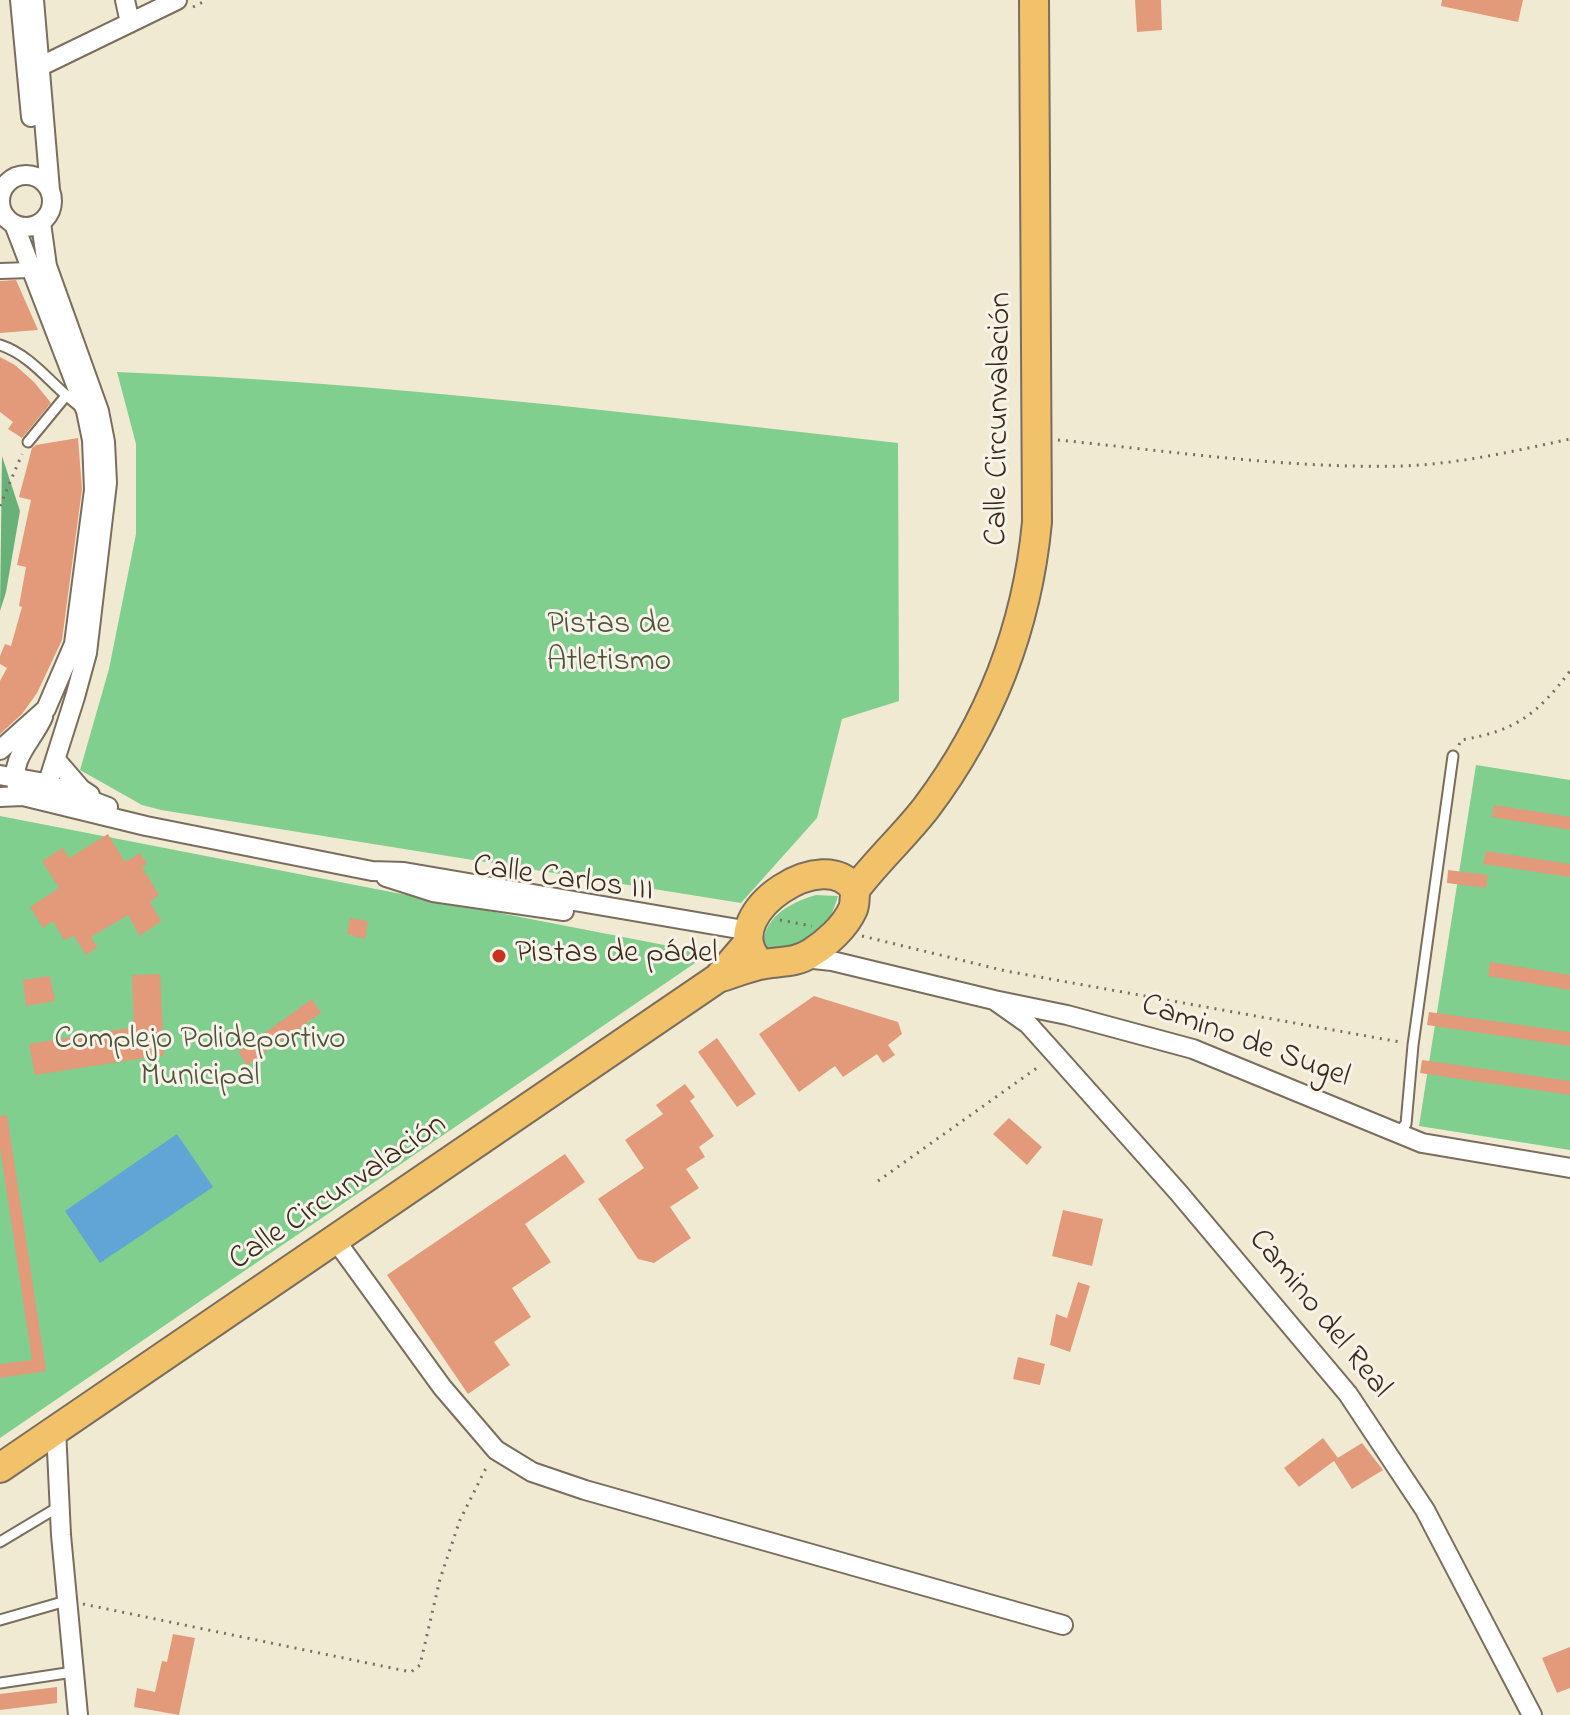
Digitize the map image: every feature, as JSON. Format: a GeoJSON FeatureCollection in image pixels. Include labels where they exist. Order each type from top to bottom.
{"type":"FeatureCollection","features":[{"type":"Feature","properties":{"kind":"main road","name":"Calle Circunvalación"},"geometry":{"type":"LineString","coordinates":[[0,1468],[718,978],[753,944],[760,909],[780,889],[807,878],[836,875],[850,884],[891,849],[925,810],[981,723],[1011,653],[1035,552],[1038,437],[1034,0]]}},
{"type":"Feature","properties":{"kind":"main road"},"geometry":{"type":"LineString","coordinates":[[753,944],[782,963],[804,958],[838,931],[852,910],[850,884]]}},
{"type":"Feature","properties":{"kind":"street"},"geometry":{"type":"LineString","coordinates":[[14,224],[32,226],[41,223],[51,208],[43,184],[20,0]]}},
{"type":"Feature","properties":{"kind":"street"},"geometry":{"type":"LineString","coordinates":[[34,0],[43,184]]}},
{"type":"Feature","properties":{"kind":"street"},"geometry":{"type":"LineString","coordinates":[[125,0],[130,23]]}},
{"type":"Feature","properties":{"kind":"street"},"geometry":{"type":"LineString","coordinates":[[39,67],[177,0]]}},
{"type":"Feature","properties":{"kind":"street"},"geometry":{"type":"LineString","coordinates":[[22,782],[17,759],[39,726],[71,654],[94,490],[92,440],[86,411],[14,224],[2,211],[1,192],[12,179],[20,176],[43,184]]}},
{"type":"Feature","properties":{"kind":"street"},"geometry":{"type":"LineString","coordinates":[[0,797],[56,760],[87,653],[107,472],[99,411],[47,266],[41,223]]}},
{"type":"Feature","properties":{"kind":"street"},"geometry":{"type":"LineString","coordinates":[[0,271],[31,270]]}},
{"type":"Feature","properties":{"kind":"street"},"geometry":{"type":"LineString","coordinates":[[0,750],[46,709]]}},
{"type":"Feature","properties":{"kind":"street"},"geometry":{"type":"LineString","coordinates":[[56,760],[81,789],[109,807]]}},
{"type":"Feature","properties":{"kind":"street","name":"Calle Carlos III"},"geometry":{"type":"LineString","coordinates":[[22,782],[109,807],[146,826]]}},
{"type":"Feature","properties":{"kind":"street","name":"Calle Carlos III"},"geometry":{"type":"LineString","coordinates":[[22,782],[146,826],[372,871],[404,872],[753,944]]}},
{"type":"Feature","properties":{"kind":"street","name":"Camino de Sugel"},"geometry":{"type":"LineString","coordinates":[[804,958],[832,961],[1067,1015],[1193,1049],[1422,1143],[1570,1168]]}},
{"type":"Feature","properties":{"kind":"street","name":"Camino del Real"},"geometry":{"type":"LineString","coordinates":[[994,1000],[1028,1024],[1055,1054],[1178,1192],[1348,1394],[1425,1510],[1532,1715]]}},
{"type":"Feature","properties":{"kind":"street"},"geometry":{"type":"LineString","coordinates":[[334,1238],[442,1387],[496,1450],[524,1468],[552,1480],[1063,1625]]}},
{"type":"Feature","properties":{"kind":"street"},"geometry":{"type":"LineString","coordinates":[[56,1429],[66,1601],[78,1715]]}},
{"type":"Feature","properties":{"kind":"lane"},"geometry":{"type":"LineString","coordinates":[[0,345],[31,362],[65,397],[86,411]]}},
{"type":"Feature","properties":{"kind":"lane"},"geometry":{"type":"LineString","coordinates":[[28,442],[65,397]]}},
{"type":"Feature","properties":{"kind":"lane"},"geometry":{"type":"LineString","coordinates":[[1397,1133],[1406,1124],[1413,1045],[1453,756]]}},
{"type":"Feature","properties":{"kind":"lane"},"geometry":{"type":"LineString","coordinates":[[0,1542],[60,1506]]}},
{"type":"Feature","properties":{"kind":"lane"},"geometry":{"type":"LineString","coordinates":[[0,1620],[66,1601]]}},
{"type":"Feature","properties":{"kind":"lane"},"geometry":{"type":"LineString","coordinates":[[0,1683],[73,1672]]}},
{"type":"Feature","properties":{"kind":"path"},"geometry":{"type":"LineString","coordinates":[[1038,437],[1304,463],[1403,466],[1472,459],[1570,439]]}},
{"type":"Feature","properties":{"kind":"path"},"geometry":{"type":"LineString","coordinates":[[0,506],[28,442]]}},
{"type":"Feature","properties":{"kind":"path"},"geometry":{"type":"LineString","coordinates":[[1453,756],[1461,740],[1492,735],[1520,723],[1550,698],[1570,671]]}},
{"type":"Feature","properties":{"kind":"path"},"geometry":{"type":"LineString","coordinates":[[878,1181],[1055,1054]]}},
{"type":"Feature","properties":{"kind":"path"},"geometry":{"type":"LineString","coordinates":[[66,1601],[411,1672],[420,1665],[440,1579],[460,1520],[496,1450]]}},
{"type":"Feature","properties":{"kind":"green space","name":"Pistas de Atletismo"},"geometry":{"type":"Polygon","coordinates":[[[117,372],[410,391],[898,443],[899,701],[842,719],[817,818],[741,903],[142,805],[80,770],[109,669],[136,534],[136,444],[117,372]]]}},
{"type":"Feature","properties":{"kind":"green space"},"geometry":{"type":"Polygon","coordinates":[[[2,456],[20,511],[0,611],[2,456]]]}},
{"type":"Feature","properties":{"kind":"green space"},"geometry":{"type":"Polygon","coordinates":[[[1476,765],[1570,780],[1570,1150],[1419,1126],[1476,765]]]}},
{"type":"Feature","properties":{"kind":"green space","name":"Complejo Polideportivo Municipal"},"geometry":{"type":"Polygon","coordinates":[[[0,816],[690,950],[695,963],[0,1438],[0,816]]]}},
{"type":"Feature","properties":{"kind":"green space"},"geometry":{"type":"Polygon","coordinates":[[[816,895],[838,896],[820,932],[802,943],[763,950],[764,938],[772,920],[787,907],[816,895]]]}},
{"type":"Feature","properties":{"kind":"water"},"geometry":{"type":"Polygon","coordinates":[[[177,1134],[213,1187],[100,1263],[65,1211],[177,1134]]]}},
{"type":"Feature","properties":{"kind":"building"},"geometry":{"type":"Polygon","coordinates":[[[1135,0],[1161,0],[1162,30],[1137,32],[1135,0]]]}},
{"type":"Feature","properties":{"kind":"building"},"geometry":{"type":"Polygon","coordinates":[[[1442,0],[1523,0],[1518,22],[1441,6],[1442,0]]]}},
{"type":"Feature","properties":{"kind":"building"},"geometry":{"type":"Polygon","coordinates":[[[16,280],[38,330],[0,333],[0,281],[16,280]]]}},
{"type":"Feature","properties":{"kind":"building"},"geometry":{"type":"Polygon","coordinates":[[[0,357],[15,365],[34,382],[51,403],[22,438],[8,429],[13,422],[0,412],[0,357]]]}},
{"type":"Feature","properties":{"kind":"building"},"geometry":{"type":"Polygon","coordinates":[[[78,438],[82,489],[62,640],[37,693],[22,714],[0,734],[0,681],[7,668],[0,664],[0,656],[5,644],[11,646],[22,607],[19,606],[26,567],[17,565],[31,500],[19,497],[32,448],[78,438]]]}},
{"type":"Feature","properties":{"kind":"building"},"geometry":{"type":"Polygon","coordinates":[[[1494,805],[1570,817],[1570,830],[1492,817],[1494,805]]]}},
{"type":"Feature","properties":{"kind":"building"},"geometry":{"type":"Polygon","coordinates":[[[108,834],[125,862],[140,853],[147,864],[142,867],[159,895],[150,902],[161,921],[140,936],[128,915],[91,937],[97,947],[86,955],[74,936],[64,940],[53,921],[43,928],[30,907],[59,888],[42,861],[63,848],[69,858],[108,834]]]}},
{"type":"Feature","properties":{"kind":"building"},"geometry":{"type":"Polygon","coordinates":[[[1486,851],[1570,864],[1570,877],[1483,864],[1486,851]]]}},
{"type":"Feature","properties":{"kind":"building"},"geometry":{"type":"Polygon","coordinates":[[[1448,870],[1488,875],[1486,888],[1447,883],[1448,870]]]}},
{"type":"Feature","properties":{"kind":"building"},"geometry":{"type":"Polygon","coordinates":[[[350,918],[368,921],[365,939],[347,934],[350,918]]]}},
{"type":"Feature","properties":{"kind":"building"},"geometry":{"type":"Polygon","coordinates":[[[1490,962],[1570,975],[1570,990],[1488,976],[1490,962]]]}},
{"type":"Feature","properties":{"kind":"building"},"geometry":{"type":"Polygon","coordinates":[[[160,974],[164,1055],[35,1075],[29,1044],[134,1027],[132,975],[160,974]]]}},
{"type":"Feature","properties":{"kind":"building"},"geometry":{"type":"Polygon","coordinates":[[[50,976],[55,1001],[26,1006],[23,980],[50,976]]]}},
{"type":"Feature","properties":{"kind":"building"},"geometry":{"type":"Polygon","coordinates":[[[814,996],[898,1022],[902,1034],[888,1045],[895,1055],[883,1063],[877,1054],[843,1077],[835,1066],[799,1092],[759,1034],[814,996]]]}},
{"type":"Feature","properties":{"kind":"building"},"geometry":{"type":"Polygon","coordinates":[[[312,999],[321,1013],[247,1065],[238,1052],[312,999]]]}},
{"type":"Feature","properties":{"kind":"building"},"geometry":{"type":"Polygon","coordinates":[[[1429,1012],[1570,1032],[1570,1046],[1427,1025],[1429,1012]]]}},
{"type":"Feature","properties":{"kind":"building"},"geometry":{"type":"Polygon","coordinates":[[[717,1038],[756,1094],[737,1107],[698,1052],[717,1038]]]}},
{"type":"Feature","properties":{"kind":"building"},"geometry":{"type":"Polygon","coordinates":[[[1422,1060],[1570,1081],[1570,1095],[1420,1073],[1422,1060]]]}},
{"type":"Feature","properties":{"kind":"building"},"geometry":{"type":"Polygon","coordinates":[[[685,1084],[695,1097],[690,1101],[714,1136],[699,1147],[705,1157],[686,1169],[699,1188],[670,1207],[691,1238],[654,1263],[638,1259],[598,1199],[644,1168],[625,1140],[663,1114],[656,1105],[685,1084]]]}},
{"type":"Feature","properties":{"kind":"building"},"geometry":{"type":"Polygon","coordinates":[[[7,1115],[46,1371],[0,1378],[0,1364],[32,1360],[0,1147],[0,1116],[7,1115]]]}},
{"type":"Feature","properties":{"kind":"building"},"geometry":{"type":"Polygon","coordinates":[[[1009,1118],[1042,1147],[1027,1165],[993,1134],[1009,1118]]]}},
{"type":"Feature","properties":{"kind":"building"},"geometry":{"type":"Polygon","coordinates":[[[565,1154],[585,1182],[525,1224],[551,1262],[512,1288],[531,1317],[494,1342],[510,1365],[468,1394],[387,1275],[565,1154]]]}},
{"type":"Feature","properties":{"kind":"building"},"geometry":{"type":"Polygon","coordinates":[[[1063,1210],[1103,1219],[1092,1266],[1052,1256],[1063,1210]]]}},
{"type":"Feature","properties":{"kind":"building"},"geometry":{"type":"Polygon","coordinates":[[[1078,1282],[1090,1286],[1070,1352],[1050,1345],[1056,1314],[1067,1318],[1078,1282]]]}},
{"type":"Feature","properties":{"kind":"building"},"geometry":{"type":"Polygon","coordinates":[[[1018,1357],[1045,1364],[1040,1385],[1013,1379],[1018,1357]]]}},
{"type":"Feature","properties":{"kind":"building"},"geometry":{"type":"Polygon","coordinates":[[[1323,1438],[1338,1458],[1362,1443],[1383,1470],[1352,1489],[1334,1461],[1299,1487],[1284,1468],[1323,1438]]]}},
{"type":"Feature","properties":{"kind":"building"},"geometry":{"type":"Polygon","coordinates":[[[173,1634],[195,1638],[179,1715],[134,1707],[137,1688],[155,1692],[162,1661],[167,1662],[173,1634]]]}},
{"type":"Feature","properties":{"kind":"building"},"geometry":{"type":"Polygon","coordinates":[[[1570,1647],[1570,1688],[1557,1693],[1542,1658],[1570,1647]]]}},
{"type":"Feature","properties":{"kind":"building"},"geometry":{"type":"Polygon","coordinates":[[[57,1687],[57,1703],[0,1710],[0,1694],[57,1687]]]}},
{"type":"Feature","properties":{"kind":"place","name":"Pistas de pádel"},"geometry":{"type":"Point","coordinates":[499,956]}}]}
